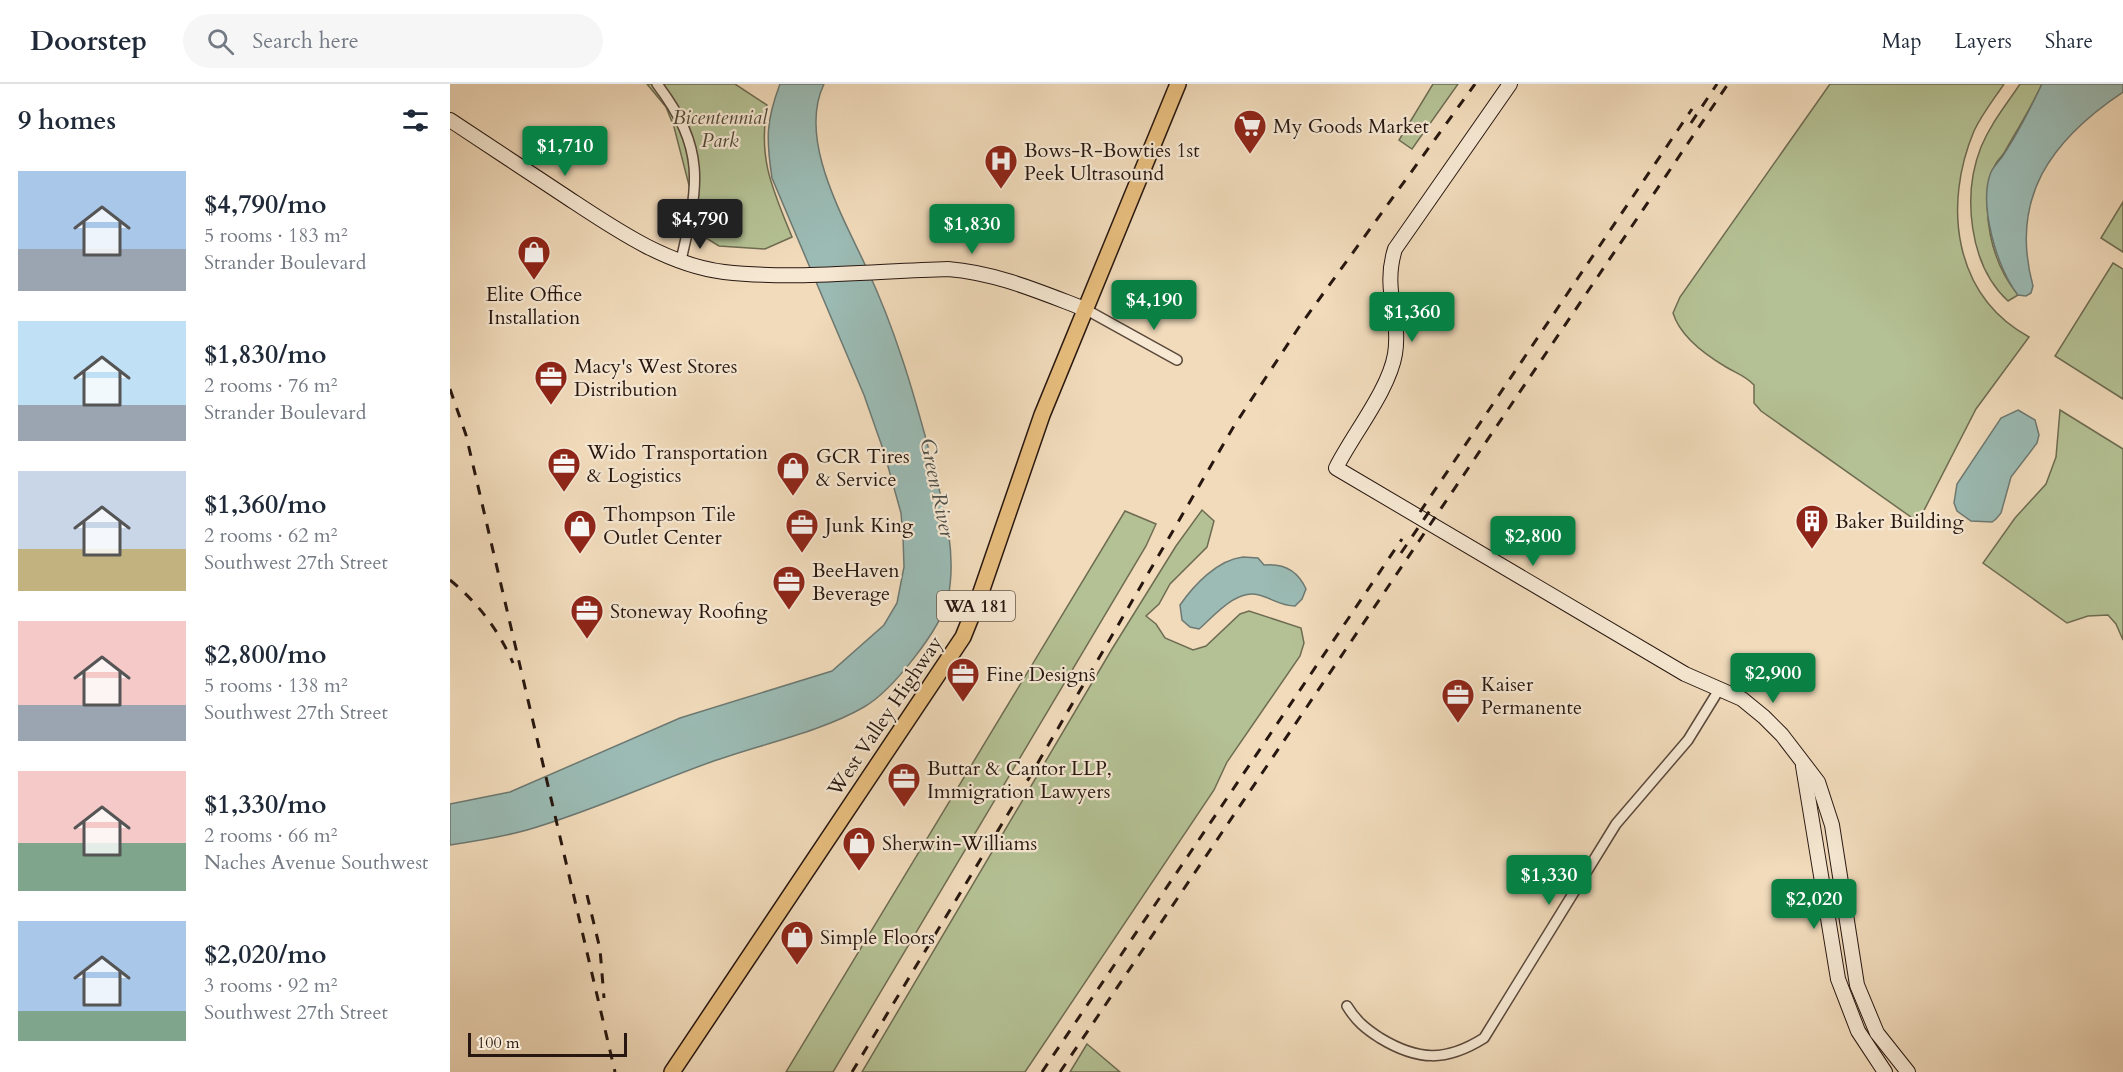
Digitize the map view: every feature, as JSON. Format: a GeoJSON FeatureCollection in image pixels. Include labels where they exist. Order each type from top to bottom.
{"type":"FeatureCollection","features":[{"type":"Feature","properties":{"kind":"main road","name":"West Valley Highway"},"geometry":{"type":"LineString","coordinates":[[672,1072],[963,637],[980,595],[1030,447],[1178,84]]}},
{"type":"Feature","properties":{"kind":"street"},"geometry":{"type":"LineString","coordinates":[[1510,84],[1395,249],[1389,272],[1396,342],[1391,373],[1336,468],[1685,674],[1742,699],[1782,735],[1803,766],[1818,782],[1829,810],[1857,985],[1877,1033],[1908,1072]]}},
{"type":"Feature","properties":{"kind":"street"},"geometry":{"type":"LineString","coordinates":[[660,87],[684,124],[696,172],[693,209],[681,260]]}},
{"type":"Feature","properties":{"kind":"street"},"geometry":{"type":"LineString","coordinates":[[450,120],[624,234],[681,260],[724,272],[775,274],[898,270],[974,271],[998,276],[1085,309],[1178,360]]}},
{"type":"Feature","properties":{"kind":"street"},"geometry":{"type":"LineString","coordinates":[[1347,1006],[1363,1027],[1404,1051],[1416,1055],[1452,1054],[1484,1038],[1616,824],[1688,740],[1720,688]]}},
{"type":"Feature","properties":{"kind":"street"},"geometry":{"type":"LineString","coordinates":[[1803,766],[1838,979],[1857,1031],[1885,1072]]}},
{"type":"Feature","properties":{"kind":"green space","name":"Bicentennial Park"},"geometry":{"type":"Polygon","coordinates":[[[647,84],[735,84],[767,105],[764,142],[766,158],[773,188],[792,237],[765,249],[719,246],[706,238],[698,220],[674,127],[666,107],[647,84]]]}},
{"type":"Feature","properties":{"kind":"green space"},"geometry":{"type":"Polygon","coordinates":[[[1433,84],[1458,84],[1412,149],[1399,140],[1433,84]]]}},
{"type":"Feature","properties":{"kind":"green space"},"geometry":{"type":"Polygon","coordinates":[[[1830,84],[2004,84],[1974,131],[1964,159],[1959,188],[1958,218],[1961,246],[1970,273],[1984,297],[2004,319],[2029,337],[1976,409],[1918,522],[1761,411],[1754,403],[1754,385],[1694,344],[1681,329],[1673,313],[1680,297],[1830,84]]]}},
{"type":"Feature","properties":{"kind":"green space"},"geometry":{"type":"Polygon","coordinates":[[[2020,84],[2042,84],[1995,166],[1988,200],[1990,234],[1995,251],[2001,267],[2018,295],[2008,301],[1995,286],[1977,249],[1971,207],[1972,186],[1975,166],[1985,138],[2020,84]]]}},
{"type":"Feature","properties":{"kind":"green space"},"geometry":{"type":"Polygon","coordinates":[[[2123,202],[2123,252],[2101,238],[2123,202]]]}},
{"type":"Feature","properties":{"kind":"green space"},"geometry":{"type":"Polygon","coordinates":[[[2113,263],[2123,269],[2123,399],[2055,356],[2113,263]]]}},
{"type":"Feature","properties":{"kind":"green space"},"geometry":{"type":"Polygon","coordinates":[[[2060,410],[2123,449],[2123,640],[2116,624],[2108,615],[2088,616],[2067,623],[1983,563],[2015,518],[2046,484],[2056,457],[2060,410]]]}},
{"type":"Feature","properties":{"kind":"green space"},"geometry":{"type":"Polygon","coordinates":[[[1202,510],[1214,521],[1207,547],[1170,584],[1159,604],[1146,616],[1156,624],[1165,638],[1193,650],[1206,646],[1240,614],[1249,611],[1301,628],[1304,643],[1300,656],[1227,762],[1214,790],[1025,1072],[862,1072],[1112,649],[1176,546],[1202,510]]]}},
{"type":"Feature","properties":{"kind":"green space"},"geometry":{"type":"Polygon","coordinates":[[[1125,511],[1156,524],[1146,546],[833,1072],[786,1072],[1125,511]]]}},
{"type":"Feature","properties":{"kind":"green space"},"geometry":{"type":"Polygon","coordinates":[[[1087,1044],[1120,1072],[1070,1072],[1087,1044]]]}},
{"type":"Feature","properties":{"kind":"water","name":"Green River"},"geometry":{"type":"Polygon","coordinates":[[[780,84],[824,84],[817,106],[816,129],[820,154],[836,203],[895,337],[944,507],[950,543],[951,580],[944,611],[926,642],[901,674],[875,699],[847,716],[809,731],[711,762],[550,823],[508,835],[450,845],[450,804],[510,792],[680,718],[832,671],[884,625],[897,603],[904,567],[901,513],[884,452],[864,395],[772,178],[768,130],[780,84]]]}},
{"type":"Feature","properties":{"kind":"water"},"geometry":{"type":"Polygon","coordinates":[[[2042,84],[2123,84],[2123,92],[2075,130],[2057,151],[2042,174],[2032,199],[2027,225],[2027,254],[2033,286],[2031,293],[2026,296],[2018,295],[2010,284],[1997,253],[1988,218],[1988,185],[1991,172],[2013,140],[2042,84]]]}},
{"type":"Feature","properties":{"kind":"water"},"geometry":{"type":"Polygon","coordinates":[[[2018,410],[2035,420],[2039,435],[2037,443],[2011,477],[2001,513],[1996,519],[1992,522],[1971,521],[1957,511],[1954,503],[1957,484],[2001,418],[2018,410]]]}},
{"type":"Feature","properties":{"kind":"water"},"geometry":{"type":"Polygon","coordinates":[[[1243,557],[1258,558],[1264,565],[1278,565],[1290,570],[1299,577],[1306,589],[1302,599],[1295,606],[1285,605],[1259,595],[1242,596],[1226,605],[1199,629],[1190,627],[1182,620],[1180,605],[1186,597],[1215,568],[1243,557]]]}},
{"type":"Feature","properties":{"kind":"railway"},"geometry":{"type":"LineString","coordinates":[[852,1072],[1011,809],[1234,426],[1299,327],[1475,84]]}},
{"type":"Feature","properties":{"kind":"railway"},"geometry":{"type":"LineString","coordinates":[[1691,123],[1717,84]]}},
{"type":"Feature","properties":{"kind":"railway"},"geometry":{"type":"LineString","coordinates":[[1060,1072],[1728,84]]}},
{"type":"Feature","properties":{"kind":"railway"},"geometry":{"type":"LineString","coordinates":[[1420,512],[1692,109]]}},
{"type":"Feature","properties":{"kind":"railway"},"geometry":{"type":"LineString","coordinates":[[450,389],[466,435],[615,1072]]}},
{"type":"Feature","properties":{"kind":"railway"},"geometry":{"type":"LineString","coordinates":[[1401,553],[1433,506]]}},
{"type":"Feature","properties":{"kind":"railway"},"geometry":{"type":"LineString","coordinates":[[1042,1072],[1402,539]]}},
{"type":"Feature","properties":{"kind":"railway"},"geometry":{"type":"LineString","coordinates":[[450,580],[486,617],[513,663]]}},
{"type":"Feature","properties":{"kind":"railway"},"geometry":{"type":"LineString","coordinates":[[587,895],[600,949],[604,998]]}},
{"type":"Feature","properties":{"kind":"place","name":"My Goods Market"},"geometry":{"type":"Point","coordinates":[1250,155]}},
{"type":"Feature","properties":{"kind":"place","name":"Bows-R-Bowties 1st Peek Ultrasound"},"geometry":{"type":"Point","coordinates":[1001,190]}},
{"type":"Feature","properties":{"kind":"place","name":"Elite Office Installation"},"geometry":{"type":"Point","coordinates":[534,281]}},
{"type":"Feature","properties":{"kind":"place","name":"Macy's West Stores Distribution"},"geometry":{"type":"Point","coordinates":[551,406]}},
{"type":"Feature","properties":{"kind":"place","name":"Wido Transportation & Logistics"},"geometry":{"type":"Point","coordinates":[564,493]}},
{"type":"Feature","properties":{"kind":"place","name":"GCR Tires & Service"},"geometry":{"type":"Point","coordinates":[793,497]}},
{"type":"Feature","properties":{"kind":"place","name":"Baker Building"},"geometry":{"type":"Point","coordinates":[1812,550]}},
{"type":"Feature","properties":{"kind":"place","name":"Junk King"},"geometry":{"type":"Point","coordinates":[802,554]}},
{"type":"Feature","properties":{"kind":"place","name":"Thompson Tile Outlet Center"},"geometry":{"type":"Point","coordinates":[580,555]}},
{"type":"Feature","properties":{"kind":"place","name":"BeeHaven Beverage"},"geometry":{"type":"Point","coordinates":[789,611]}},
{"type":"Feature","properties":{"kind":"place","name":"Stoneway Roofing"},"geometry":{"type":"Point","coordinates":[587,640]}},
{"type":"Feature","properties":{"kind":"place","name":"Fine Designs"},"geometry":{"type":"Point","coordinates":[963,703]}},
{"type":"Feature","properties":{"kind":"place","name":"Kaiser Permanente"},"geometry":{"type":"Point","coordinates":[1458,724]}},
{"type":"Feature","properties":{"kind":"place","name":"Buttar & Cantor LLP, Immigration Lawyers"},"geometry":{"type":"Point","coordinates":[904,808]}},
{"type":"Feature","properties":{"kind":"place","name":"Sherwin-Williams"},"geometry":{"type":"Point","coordinates":[859,872]}},
{"type":"Feature","properties":{"kind":"place","name":"Simple Floors"},"geometry":{"type":"Point","coordinates":[797,966]}}]}
